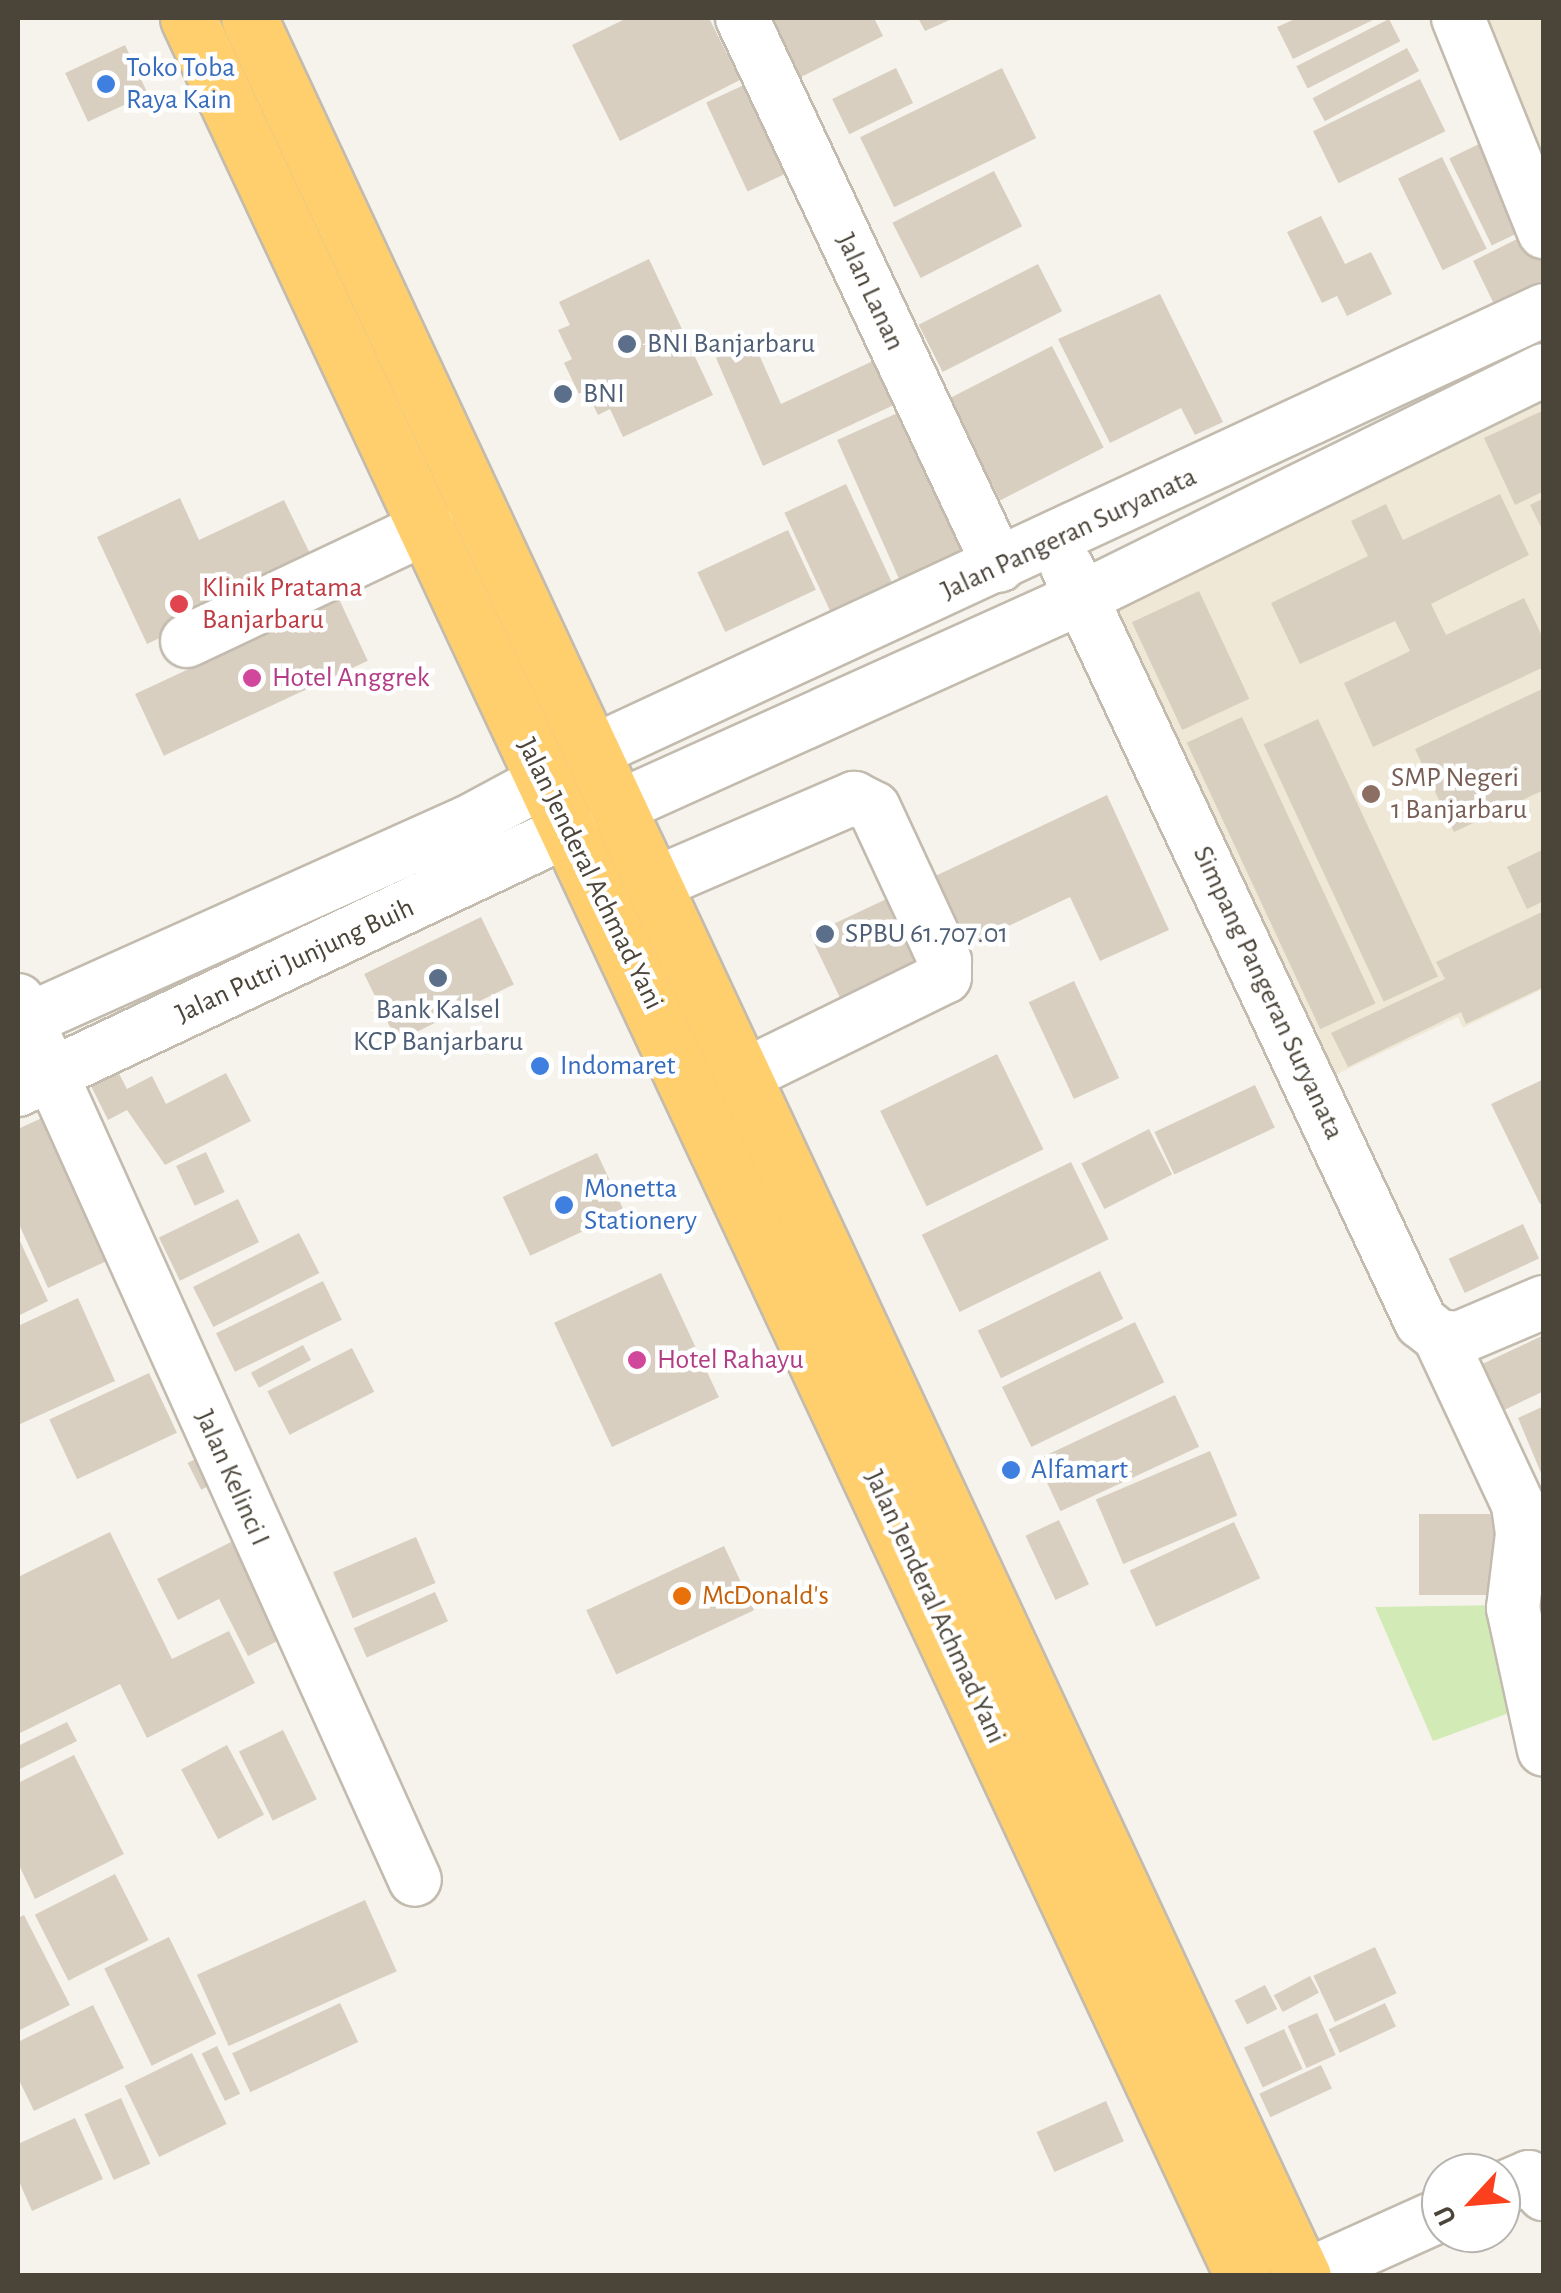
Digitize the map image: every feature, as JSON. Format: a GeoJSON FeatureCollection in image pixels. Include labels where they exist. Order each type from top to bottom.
{"type":"FeatureCollection","features":[{"type":"Feature","properties":{"kind":"highway","name":"Jalan Jenderal Achmad Yani"},"geometry":{"type":"LineString","coordinates":[[188,18],[544,781],[594,818],[654,884],[745,1076],[974,1628],[1120,2005],[1243,2276]]}},
{"type":"Feature","properties":{"kind":"highway","name":"Jalan Jenderal Achmad Yani"},"geometry":{"type":"LineString","coordinates":[[250,18],[592,752],[594,818],[974,1628],[1167,1980],[1304,2276]]}},
{"type":"Feature","properties":{"kind":"highway"},"geometry":{"type":"LineString","coordinates":[[1120,2005],[1167,1980]]}},
{"type":"Feature","properties":{"kind":"street","name":"Jalan Lanan"},"geometry":{"type":"LineString","coordinates":[[742,18],[999,566]]}},
{"type":"Feature","properties":{"kind":"street"},"geometry":{"type":"LineString","coordinates":[[1458,18],[1544,232]]}},
{"type":"Feature","properties":{"kind":"street","name":"Jalan Pangeran Suryanata"},"geometry":{"type":"LineString","coordinates":[[592,752],[1054,542],[1544,310]]}},
{"type":"Feature","properties":{"kind":"street"},"geometry":{"type":"LineString","coordinates":[[594,818],[1082,598],[1544,370]]}},
{"type":"Feature","properties":{"kind":"street"},"geometry":{"type":"LineString","coordinates":[[187,641],[428,527]]}},
{"type":"Feature","properties":{"kind":"street","name":"Simpang Pangeran Suryanata"},"geometry":{"type":"LineString","coordinates":[[1054,542],[1421,1322],[1439,1336],[1518,1505],[1522,1534],[1513,1608],[1544,1750]]}},
{"type":"Feature","properties":{"kind":"street","name":"Jalan Putri Junjung Buih"},"geometry":{"type":"LineString","coordinates":[[21,1014],[468,822],[544,781]]}},
{"type":"Feature","properties":{"kind":"street"},"geometry":{"type":"LineString","coordinates":[[654,884],[854,798],[874,808],[945,961],[945,977],[745,1076]]}},
{"type":"Feature","properties":{"kind":"street","name":"Jalan Putri Junjung Buih"},"geometry":{"type":"LineString","coordinates":[[36,1083],[594,818]]}},
{"type":"Feature","properties":{"kind":"street","name":"Jalan Kelinci I"},"geometry":{"type":"LineString","coordinates":[[21,1014],[36,1083],[415,1880]]}},
{"type":"Feature","properties":{"kind":"street"},"geometry":{"type":"LineString","coordinates":[[1439,1336],[1480,1331],[1544,1302]]}},
{"type":"Feature","properties":{"kind":"street"},"geometry":{"type":"LineString","coordinates":[[1521,2180],[1529,2177],[1544,2194]]}},
{"type":"Feature","properties":{"kind":"street"},"geometry":{"type":"LineString","coordinates":[[1304,2276],[1421,2224]]}},
{"type":"Feature","properties":{"kind":"shaded area"},"geometry":{"type":"Polygon","coordinates":[[[1475,18],[1543,18],[1543,167],[1475,18]]]}},
{"type":"Feature","properties":{"kind":"shaded area","name":"SMP Negeri 1 Banjarbaru"},"geometry":{"type":"Polygon","coordinates":[[[1543,394],[1543,989],[1463,1028],[1458,1017],[1331,1077],[1107,599],[1543,394]]]}},
{"type":"Feature","properties":{"kind":"green space"},"geometry":{"type":"Polygon","coordinates":[[[1502,1605],[1520,1709],[1433,1741],[1375,1607],[1502,1605]]]}},
{"type":"Feature","properties":{"kind":"building"},"geometry":{"type":"Polygon","coordinates":[[[627,18],[709,18],[740,80],[620,141],[572,45],[627,18]]]}},
{"type":"Feature","properties":{"kind":"building"},"geometry":{"type":"Polygon","coordinates":[[[771,18],[874,18],[883,36],[801,77],[771,18]]]}},
{"type":"Feature","properties":{"kind":"building"},"geometry":{"type":"Polygon","coordinates":[[[918,18],[954,18],[925,31],[918,18]]]}},
{"type":"Feature","properties":{"kind":"building"},"geometry":{"type":"Polygon","coordinates":[[[1297,18],[1377,18],[1293,59],[1277,27],[1297,18]]]}},
{"type":"Feature","properties":{"kind":"building"},"geometry":{"type":"Polygon","coordinates":[[[1389,19],[1400,41],[1308,88],[1296,66],[1389,19]]]}},
{"type":"Feature","properties":{"kind":"building","name":"Toko Toba Raya Kain"},"geometry":{"type":"Polygon","coordinates":[[[125,45],[148,94],[88,122],[65,73],[125,45]]]}},
{"type":"Feature","properties":{"kind":"building"},"geometry":{"type":"Polygon","coordinates":[[[1407,48],[1419,71],[1325,121],[1313,98],[1407,48]]]}},
{"type":"Feature","properties":{"kind":"building"},"geometry":{"type":"Polygon","coordinates":[[[896,68],[913,103],[849,134],[832,99],[896,68]]]}},
{"type":"Feature","properties":{"kind":"building"},"geometry":{"type":"Polygon","coordinates":[[[1002,68],[1036,138],[894,207],[860,137],[1002,68]]]}},
{"type":"Feature","properties":{"kind":"building"},"geometry":{"type":"Polygon","coordinates":[[[1420,79],[1445,131],[1338,183],[1313,131],[1420,79]]]}},
{"type":"Feature","properties":{"kind":"building"},"geometry":{"type":"Polygon","coordinates":[[[746,84],[787,173],[748,191],[706,103],[746,84]]]}},
{"type":"Feature","properties":{"kind":"building"},"geometry":{"type":"Polygon","coordinates":[[[1487,140],[1530,227],[1492,246],[1449,158],[1487,140]]]}},
{"type":"Feature","properties":{"kind":"building"},"geometry":{"type":"Polygon","coordinates":[[[1442,157],[1487,249],[1443,270],[1398,178],[1442,157]]]}},
{"type":"Feature","properties":{"kind":"building"},"geometry":{"type":"Polygon","coordinates":[[[994,171],[1022,226],[921,278],[892,223],[994,171]]]}},
{"type":"Feature","properties":{"kind":"building"},"geometry":{"type":"Polygon","coordinates":[[[1321,216],[1345,264],[1371,252],[1392,294],[1347,316],[1337,296],[1322,303],[1287,232],[1321,216]]]}},
{"type":"Feature","properties":{"kind":"building"},"geometry":{"type":"Polygon","coordinates":[[[1531,232],[1544,258],[1544,280],[1494,304],[1473,261],[1531,232]]]}},
{"type":"Feature","properties":{"kind":"building","name":"BNI Banjarbaru"},"geometry":{"type":"Polygon","coordinates":[[[649,259],[713,395],[623,437],[610,409],[598,415],[586,390],[579,394],[564,363],[572,359],[558,330],[570,325],[559,302],[649,259]]]}},
{"type":"Feature","properties":{"kind":"building"},"geometry":{"type":"Polygon","coordinates":[[[1038,264],[1062,311],[943,372],[919,325],[1038,264]]]}},
{"type":"Feature","properties":{"kind":"building"},"geometry":{"type":"Polygon","coordinates":[[[1160,294],[1223,422],[1195,435],[1181,408],[1110,443],[1058,339],[1160,294]]]}},
{"type":"Feature","properties":{"kind":"building"},"geometry":{"type":"Polygon","coordinates":[[[753,341],[781,404],[875,360],[896,404],[763,466],[716,358],[753,341]]]}},
{"type":"Feature","properties":{"kind":"building"},"geometry":{"type":"Polygon","coordinates":[[[1052,346],[1104,448],[1000,500],[949,399],[1052,346]]]}},
{"type":"Feature","properties":{"kind":"building"},"geometry":{"type":"Polygon","coordinates":[[[1544,410],[1544,491],[1515,505],[1484,438],[1544,410]]]}},
{"type":"Feature","properties":{"kind":"building"},"geometry":{"type":"Polygon","coordinates":[[[902,411],[968,559],[903,588],[837,440],[902,411]]]}},
{"type":"Feature","properties":{"kind":"building"},"geometry":{"type":"Polygon","coordinates":[[[846,484],[895,588],[833,617],[784,513],[846,484]]]}},
{"type":"Feature","properties":{"kind":"building"},"geometry":{"type":"Polygon","coordinates":[[[1500,494],[1529,555],[1431,604],[1446,635],[1524,598],[1544,640],[1544,667],[1373,747],[1344,683],[1410,651],[1395,621],[1300,664],[1271,603],[1368,556],[1351,521],[1386,504],[1403,540],[1500,494]]]}},
{"type":"Feature","properties":{"kind":"building","name":"Klinik Pratama Banjarbaru"},"geometry":{"type":"Polygon","coordinates":[[[180,498],[199,540],[284,500],[315,564],[147,644],[97,537],[180,498]]]}},
{"type":"Feature","properties":{"kind":"building"},"geometry":{"type":"Polygon","coordinates":[[[1544,498],[1544,533],[1530,505],[1544,498]]]}},
{"type":"Feature","properties":{"kind":"building"},"geometry":{"type":"Polygon","coordinates":[[[788,530],[816,590],[725,632],[697,572],[788,530]]]}},
{"type":"Feature","properties":{"kind":"building"},"geometry":{"type":"Polygon","coordinates":[[[1199,591],[1249,699],[1182,730],[1132,622],[1199,591]]]}},
{"type":"Feature","properties":{"kind":"building","name":"Hotel Anggrek"},"geometry":{"type":"Polygon","coordinates":[[[339,599],[368,661],[164,756],[135,694],[339,599]]]}},
{"type":"Feature","properties":{"kind":"building"},"geometry":{"type":"Polygon","coordinates":[[[1544,688],[1544,790],[1454,832],[1415,749],[1544,688]]]}},
{"type":"Feature","properties":{"kind":"building"},"geometry":{"type":"Polygon","coordinates":[[[1242,717],[1376,1003],[1320,1029],[1187,743],[1242,717]]]}},
{"type":"Feature","properties":{"kind":"building"},"geometry":{"type":"Polygon","coordinates":[[[1318,719],[1438,976],[1384,1002],[1264,744],[1318,719]]]}},
{"type":"Feature","properties":{"kind":"building"},"geometry":{"type":"Polygon","coordinates":[[[1107,795],[1169,930],[1100,961],[1070,897],[843,1004],[810,935],[1107,795]]]}},
{"type":"Feature","properties":{"kind":"building"},"geometry":{"type":"Polygon","coordinates":[[[1544,849],[1544,901],[1527,909],[1507,867],[1544,849]]]}},
{"type":"Feature","properties":{"kind":"building"},"geometry":{"type":"Polygon","coordinates":[[[1544,911],[1544,987],[1466,1024],[1461,1012],[1348,1067],[1331,1033],[1445,979],[1436,962],[1544,911]]]}},
{"type":"Feature","properties":{"kind":"building","name":"Bank Kalsel KCP Banjarbaru"},"geometry":{"type":"Polygon","coordinates":[[[481,917],[514,984],[397,1041],[364,974],[481,917]]]}},
{"type":"Feature","properties":{"kind":"building"},"geometry":{"type":"Polygon","coordinates":[[[1074,981],[1119,1078],[1074,1099],[1029,1002],[1074,981]]]}},
{"type":"Feature","properties":{"kind":"building"},"geometry":{"type":"Polygon","coordinates":[[[997,1054],[1043,1149],[927,1206],[880,1111],[997,1054]]]}},
{"type":"Feature","properties":{"kind":"building"},"geometry":{"type":"Polygon","coordinates":[[[116,1068],[127,1089],[152,1076],[166,1104],[226,1073],[251,1121],[165,1165],[127,1110],[108,1120],[89,1082],[116,1068]]]}},
{"type":"Feature","properties":{"kind":"building"},"geometry":{"type":"Polygon","coordinates":[[[1544,1079],[1544,1203],[1540,1204],[1491,1104],[1544,1079]]]}},
{"type":"Feature","properties":{"kind":"building"},"geometry":{"type":"Polygon","coordinates":[[[1255,1085],[1275,1128],[1174,1175],[1154,1132],[1255,1085]]]}},
{"type":"Feature","properties":{"kind":"building"},"geometry":{"type":"Polygon","coordinates":[[[44,1117],[109,1260],[48,1288],[18,1222],[18,1129],[44,1117]]]}},
{"type":"Feature","properties":{"kind":"building"},"geometry":{"type":"Polygon","coordinates":[[[1149,1129],[1172,1174],[1104,1209],[1081,1164],[1149,1129]]]}},
{"type":"Feature","properties":{"kind":"building"},"geometry":{"type":"Polygon","coordinates":[[[206,1152],[225,1192],[195,1206],[176,1166],[206,1152]]]}},
{"type":"Feature","properties":{"kind":"building","name":"Monetta Stationery"},"geometry":{"type":"Polygon","coordinates":[[[597,1153],[624,1212],[530,1256],[503,1197],[597,1153]]]}},
{"type":"Feature","properties":{"kind":"building"},"geometry":{"type":"Polygon","coordinates":[[[1071,1162],[1109,1239],[960,1312],[922,1235],[1071,1162]]]}},
{"type":"Feature","properties":{"kind":"building"},"geometry":{"type":"Polygon","coordinates":[[[238,1199],[259,1242],[180,1281],[159,1238],[238,1199]]]}},
{"type":"Feature","properties":{"kind":"building"},"geometry":{"type":"Polygon","coordinates":[[[1523,1224],[1539,1258],[1465,1293],[1449,1259],[1523,1224]]]}},
{"type":"Feature","properties":{"kind":"building"},"geometry":{"type":"Polygon","coordinates":[[[299,1233],[319,1273],[213,1327],[193,1287],[299,1233]]]}},
{"type":"Feature","properties":{"kind":"building"},"geometry":{"type":"Polygon","coordinates":[[[18,1237],[48,1301],[18,1316],[18,1237]]]}},
{"type":"Feature","properties":{"kind":"building"},"geometry":{"type":"Polygon","coordinates":[[[1100,1271],[1123,1319],[1001,1378],[978,1331],[1100,1271]]]}},
{"type":"Feature","properties":{"kind":"building","name":"Hotel Rahayu"},"geometry":{"type":"Polygon","coordinates":[[[661,1273],[719,1397],[612,1447],[554,1323],[661,1273]]]}},
{"type":"Feature","properties":{"kind":"building"},"geometry":{"type":"Polygon","coordinates":[[[323,1281],[342,1320],[235,1372],[216,1333],[323,1281]]]}},
{"type":"Feature","properties":{"kind":"building"},"geometry":{"type":"Polygon","coordinates":[[[78,1298],[115,1381],[18,1425],[18,1326],[78,1298]]]}},
{"type":"Feature","properties":{"kind":"building"},"geometry":{"type":"Polygon","coordinates":[[[1135,1322],[1164,1382],[1031,1447],[1002,1387],[1135,1322]]]}},
{"type":"Feature","properties":{"kind":"building"},"geometry":{"type":"Polygon","coordinates":[[[1544,1335],[1544,1391],[1500,1412],[1478,1366],[1544,1335]]]}},
{"type":"Feature","properties":{"kind":"building"},"geometry":{"type":"Polygon","coordinates":[[[303,1345],[311,1360],[259,1388],[251,1373],[303,1345]]]}},
{"type":"Feature","properties":{"kind":"building"},"geometry":{"type":"Polygon","coordinates":[[[352,1348],[374,1392],[290,1435],[267,1391],[352,1348]]]}},
{"type":"Feature","properties":{"kind":"building"},"geometry":{"type":"Polygon","coordinates":[[[149,1373],[177,1433],[77,1479],[49,1419],[149,1373]]]}},
{"type":"Feature","properties":{"kind":"building"},"geometry":{"type":"Polygon","coordinates":[[[1175,1395],[1199,1447],[1060,1511],[1036,1460],[1175,1395]]]}},
{"type":"Feature","properties":{"kind":"building"},"geometry":{"type":"Polygon","coordinates":[[[1544,1406],[1544,1480],[1518,1418],[1544,1406]]]}},
{"type":"Feature","properties":{"kind":"building"},"geometry":{"type":"Polygon","coordinates":[[[1210,1451],[1237,1515],[1123,1564],[1096,1499],[1210,1451]]]}},
{"type":"Feature","properties":{"kind":"building"},"geometry":{"type":"Polygon","coordinates":[[[209,1452],[223,1479],[201,1490],[188,1463],[209,1452]]]}},
{"type":"Feature","properties":{"kind":"building"},"geometry":{"type":"Polygon","coordinates":[[[1419,1514],[1502,1514],[1502,1595],[1419,1595],[1419,1514]]]}},
{"type":"Feature","properties":{"kind":"building"},"geometry":{"type":"Polygon","coordinates":[[[1059,1520],[1089,1584],[1055,1600],[1025,1536],[1059,1520]]]}},
{"type":"Feature","properties":{"kind":"building"},"geometry":{"type":"Polygon","coordinates":[[[1234,1522],[1260,1578],[1156,1627],[1130,1571],[1234,1522]]]}},
{"type":"Feature","properties":{"kind":"building"},"geometry":{"type":"Polygon","coordinates":[[[110,1532],[172,1659],[229,1631],[255,1683],[147,1738],[120,1684],[18,1734],[18,1577],[110,1532]]]}},
{"type":"Feature","properties":{"kind":"building"},"geometry":{"type":"Polygon","coordinates":[[[245,1535],[295,1632],[248,1656],[219,1599],[178,1620],[157,1579],[245,1535]]]}},
{"type":"Feature","properties":{"kind":"building"},"geometry":{"type":"Polygon","coordinates":[[[416,1537],[436,1583],[353,1618],[333,1572],[416,1537]]]}},
{"type":"Feature","properties":{"kind":"building"},"geometry":{"type":"Polygon","coordinates":[[[724,1546],[754,1610],[616,1675],[586,1610],[724,1546]]]}},
{"type":"Feature","properties":{"kind":"building"},"geometry":{"type":"Polygon","coordinates":[[[435,1592],[448,1621],[367,1657],[354,1628],[435,1592]]]}},
{"type":"Feature","properties":{"kind":"building"},"geometry":{"type":"Polygon","coordinates":[[[67,1722],[77,1741],[18,1770],[18,1746],[67,1722]]]}},
{"type":"Feature","properties":{"kind":"building"},"geometry":{"type":"Polygon","coordinates":[[[283,1730],[317,1799],[273,1821],[239,1751],[283,1730]]]}},
{"type":"Feature","properties":{"kind":"building"},"geometry":{"type":"Polygon","coordinates":[[[227,1745],[264,1815],[218,1839],[181,1769],[227,1745]]]}},
{"type":"Feature","properties":{"kind":"building"},"geometry":{"type":"Polygon","coordinates":[[[74,1755],[124,1854],[35,1899],[18,1863],[18,1783],[74,1755]]]}},
{"type":"Feature","properties":{"kind":"building"},"geometry":{"type":"Polygon","coordinates":[[[115,1874],[149,1940],[68,1981],[35,1915],[115,1874]]]}},
{"type":"Feature","properties":{"kind":"building"},"geometry":{"type":"Polygon","coordinates":[[[365,1900],[397,1971],[229,2046],[197,1975],[365,1900]]]}},
{"type":"Feature","properties":{"kind":"building"},"geometry":{"type":"Polygon","coordinates":[[[24,1915],[70,2005],[18,2031],[18,1918],[24,1915]]]}},
{"type":"Feature","properties":{"kind":"building"},"geometry":{"type":"Polygon","coordinates":[[[169,1937],[216,2034],[152,2066],[104,1969],[169,1937]]]}},
{"type":"Feature","properties":{"kind":"building"},"geometry":{"type":"Polygon","coordinates":[[[1375,1947],[1397,1993],[1335,2022],[1313,1976],[1375,1947]]]}},
{"type":"Feature","properties":{"kind":"building"},"geometry":{"type":"Polygon","coordinates":[[[1310,1976],[1319,1993],[1283,2012],[1274,1995],[1310,1976]]]}},
{"type":"Feature","properties":{"kind":"building"},"geometry":{"type":"Polygon","coordinates":[[[1265,1985],[1277,2009],[1247,2024],[1235,2000],[1265,1985]]]}},
{"type":"Feature","properties":{"kind":"building"},"geometry":{"type":"Polygon","coordinates":[[[340,2003],[358,2042],[250,2092],[232,2053],[340,2003]]]}},
{"type":"Feature","properties":{"kind":"building"},"geometry":{"type":"Polygon","coordinates":[[[1385,2003],[1396,2027],[1340,2053],[1329,2029],[1385,2003]]]}},
{"type":"Feature","properties":{"kind":"building"},"geometry":{"type":"Polygon","coordinates":[[[93,2005],[124,2068],[34,2111],[18,2078],[18,2042],[93,2005]]]}},
{"type":"Feature","properties":{"kind":"building"},"geometry":{"type":"Polygon","coordinates":[[[1317,2013],[1336,2055],[1306,2068],[1288,2026],[1317,2013]]]}},
{"type":"Feature","properties":{"kind":"building"},"geometry":{"type":"Polygon","coordinates":[[[1284,2029],[1303,2069],[1263,2087],[1244,2048],[1284,2029]]]}},
{"type":"Feature","properties":{"kind":"building"},"geometry":{"type":"Polygon","coordinates":[[[217,2046],[240,2094],[225,2101],[202,2053],[217,2046]]]}},
{"type":"Feature","properties":{"kind":"building"},"geometry":{"type":"Polygon","coordinates":[[[192,2053],[227,2124],[159,2157],[125,2086],[192,2053]]]}},
{"type":"Feature","properties":{"kind":"building"},"geometry":{"type":"Polygon","coordinates":[[[1321,2065],[1332,2089],[1270,2117],[1259,2094],[1321,2065]]]}},
{"type":"Feature","properties":{"kind":"building"},"geometry":{"type":"Polygon","coordinates":[[[121,2098],[150,2164],[114,2180],[84,2114],[121,2098]]]}},
{"type":"Feature","properties":{"kind":"building"},"geometry":{"type":"Polygon","coordinates":[[[1106,2101],[1124,2141],[1054,2172],[1037,2132],[1106,2101]]]}},
{"type":"Feature","properties":{"kind":"building"},"geometry":{"type":"Polygon","coordinates":[[[75,2118],[103,2179],[32,2211],[18,2179],[18,2144],[75,2118]]]}},
{"type":"Feature","properties":{"kind":"place","name":"Toko Toba Raya Kain"},"geometry":{"type":"Point","coordinates":[106,84]}},
{"type":"Feature","properties":{"kind":"place","name":"BNI Banjarbaru"},"geometry":{"type":"Point","coordinates":[627,344]}},
{"type":"Feature","properties":{"kind":"place","name":"BNI"},"geometry":{"type":"Point","coordinates":[563,394]}},
{"type":"Feature","properties":{"kind":"place","name":"Klinik Pratama Banjarbaru"},"geometry":{"type":"Point","coordinates":[179,604]}},
{"type":"Feature","properties":{"kind":"place","name":"Hotel Anggrek"},"geometry":{"type":"Point","coordinates":[252,678]}},
{"type":"Feature","properties":{"kind":"place","name":"SMP Negeri 1 Banjarbaru"},"geometry":{"type":"Point","coordinates":[1371,794]}},
{"type":"Feature","properties":{"kind":"place","name":"SPBU 61.707.01"},"geometry":{"type":"Point","coordinates":[825,934]}},
{"type":"Feature","properties":{"kind":"place","name":"Bank Kalsel KCP Banjarbaru"},"geometry":{"type":"Point","coordinates":[438,978]}},
{"type":"Feature","properties":{"kind":"place","name":"Indomaret"},"geometry":{"type":"Point","coordinates":[540,1066]}},
{"type":"Feature","properties":{"kind":"place","name":"Monetta Stationery"},"geometry":{"type":"Point","coordinates":[564,1205]}},
{"type":"Feature","properties":{"kind":"place","name":"Hotel Rahayu"},"geometry":{"type":"Point","coordinates":[637,1360]}},
{"type":"Feature","properties":{"kind":"place","name":"Alfamart"},"geometry":{"type":"Point","coordinates":[1011,1470]}},
{"type":"Feature","properties":{"kind":"place","name":"McDonald's"},"geometry":{"type":"Point","coordinates":[682,1596]}}]}
